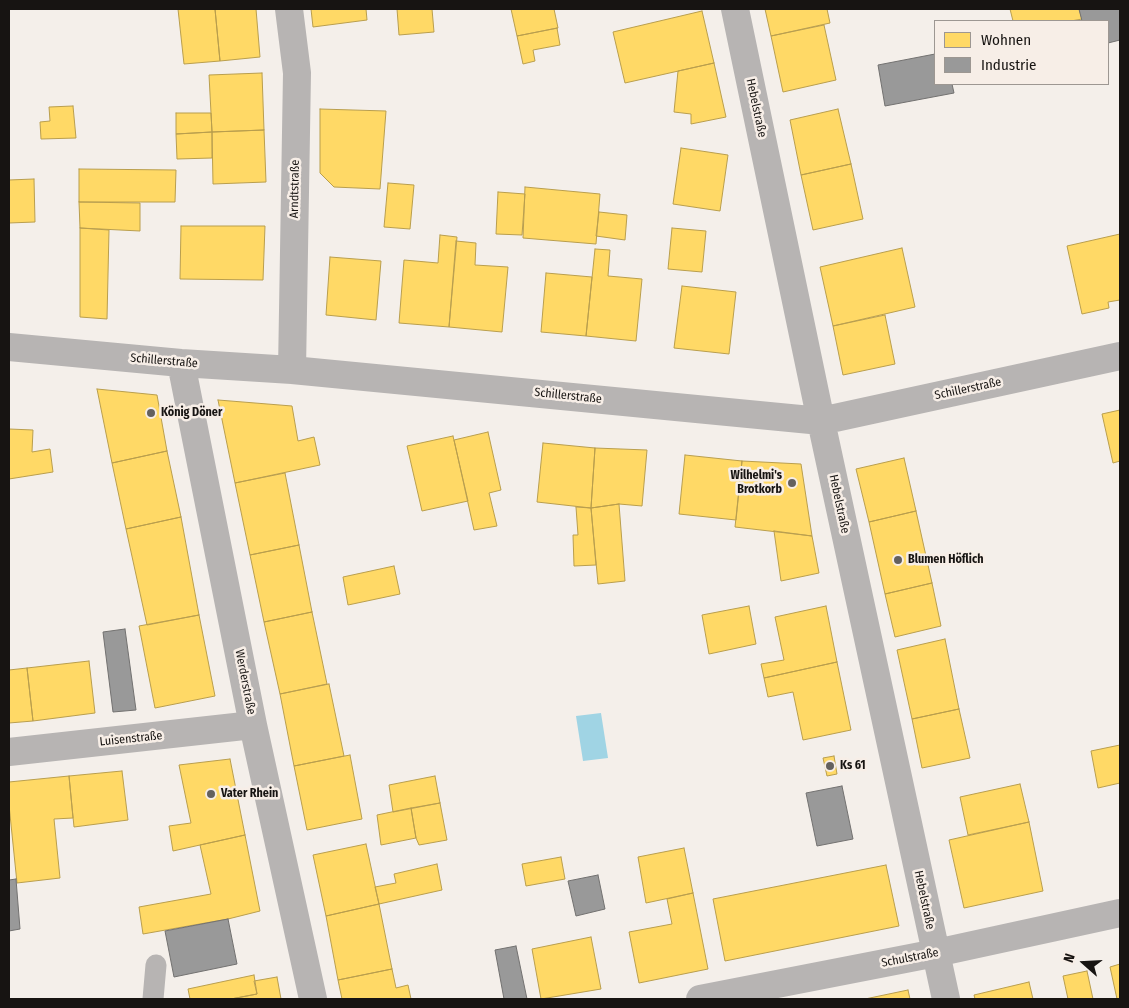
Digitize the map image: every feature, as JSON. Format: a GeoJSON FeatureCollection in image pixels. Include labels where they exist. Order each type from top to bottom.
{"type":"FeatureCollection","features":[{"type":"Feature","properties":{"kind":"street","name":"Arndtstraße"},"geometry":{"type":"LineString","coordinates":[[289,9],[297,74],[292,370]]}},
{"type":"Feature","properties":{"kind":"street","name":"Hebelstraße"},"geometry":{"type":"LineString","coordinates":[[735,9],[821,421],[946,999]]}},
{"type":"Feature","properties":{"kind":"street","name":"Schillerstraße"},"geometry":{"type":"LineString","coordinates":[[9,347],[181,363],[292,370],[821,421],[1120,356]]}},
{"type":"Feature","properties":{"kind":"street","name":"Werderstraße"},"geometry":{"type":"LineString","coordinates":[[181,363],[254,725],[313,999]]}},
{"type":"Feature","properties":{"kind":"street","name":"Luisenstraße"},"geometry":{"type":"LineString","coordinates":[[9,752],[254,725]]}},
{"type":"Feature","properties":{"kind":"street","name":"Schulstraße"},"geometry":{"type":"LineString","coordinates":[[700,999],[936,953],[1120,913]]}},
{"type":"Feature","properties":{"kind":"lane"},"geometry":{"type":"LineString","coordinates":[[153,999],[156,965]]}},
{"type":"Feature","properties":{"kind":"water"},"geometry":{"type":"Polygon","coordinates":[[[601,713],[608,758],[583,761],[576,716],[601,713]]]}},
{"type":"Feature","properties":{"kind":"building: Wohnen"},"geometry":{"type":"Polygon","coordinates":[[[178,9],[215,9],[220,61],[184,64],[178,9]]]}},
{"type":"Feature","properties":{"kind":"building: Wohnen"},"geometry":{"type":"Polygon","coordinates":[[[215,9],[256,9],[260,57],[220,61],[215,9]]]}},
{"type":"Feature","properties":{"kind":"building: Wohnen"},"geometry":{"type":"Polygon","coordinates":[[[311,9],[366,9],[367,20],[313,27],[311,9]]]}},
{"type":"Feature","properties":{"kind":"building: Wohnen"},"geometry":{"type":"Polygon","coordinates":[[[397,9],[432,9],[434,32],[399,35],[397,9]]]}},
{"type":"Feature","properties":{"kind":"building: Wohnen"},"geometry":{"type":"Polygon","coordinates":[[[511,9],[554,9],[558,28],[517,36],[511,9]]]}},
{"type":"Feature","properties":{"kind":"building: Wohnen"},"geometry":{"type":"Polygon","coordinates":[[[765,9],[827,9],[830,23],[771,36],[765,9]]]}},
{"type":"Feature","properties":{"kind":"building: Wohnen"},"geometry":{"type":"Polygon","coordinates":[[[1010,9],[1079,9],[1082,19],[1076,20],[1013,20],[1010,9]]]}},
{"type":"Feature","properties":{"kind":"building: Wohnen"},"geometry":{"type":"Polygon","coordinates":[[[702,11],[714,63],[625,83],[613,32],[702,11]]]}},
{"type":"Feature","properties":{"kind":"building: Wohnen"},"geometry":{"type":"Polygon","coordinates":[[[824,25],[836,80],[783,92],[771,36],[824,25]]]}},
{"type":"Feature","properties":{"kind":"building: Wohnen"},"geometry":{"type":"Polygon","coordinates":[[[557,28],[560,45],[533,50],[535,61],[523,64],[517,36],[557,28]]]}},
{"type":"Feature","properties":{"kind":"building: Wohnen"},"geometry":{"type":"Polygon","coordinates":[[[714,63],[726,117],[691,124],[691,114],[674,112],[678,71],[714,63]]]}},
{"type":"Feature","properties":{"kind":"building: Wohnen"},"geometry":{"type":"Polygon","coordinates":[[[262,73],[264,130],[212,132],[209,75],[262,73]]]}},
{"type":"Feature","properties":{"kind":"building: Wohnen"},"geometry":{"type":"Polygon","coordinates":[[[73,106],[76,138],[41,139],[40,122],[50,121],[49,107],[73,106]]]}},
{"type":"Feature","properties":{"kind":"building: Wohnen"},"geometry":{"type":"Polygon","coordinates":[[[320,109],[386,111],[380,189],[334,187],[320,173],[320,109]]]}},
{"type":"Feature","properties":{"kind":"building: Wohnen"},"geometry":{"type":"Polygon","coordinates":[[[838,109],[851,164],[801,175],[790,120],[838,109]]]}},
{"type":"Feature","properties":{"kind":"building: Wohnen"},"geometry":{"type":"Polygon","coordinates":[[[176,113],[211,113],[212,132],[176,134],[176,113]]]}},
{"type":"Feature","properties":{"kind":"building: Wohnen"},"geometry":{"type":"Polygon","coordinates":[[[264,130],[266,182],[213,184],[212,132],[264,130]]]}},
{"type":"Feature","properties":{"kind":"building: Wohnen"},"geometry":{"type":"Polygon","coordinates":[[[212,132],[212,158],[177,159],[176,134],[212,132]]]}},
{"type":"Feature","properties":{"kind":"building: Wohnen"},"geometry":{"type":"Polygon","coordinates":[[[681,148],[728,155],[720,211],[673,204],[681,148]]]}},
{"type":"Feature","properties":{"kind":"building: Wohnen"},"geometry":{"type":"Polygon","coordinates":[[[851,164],[863,219],[813,230],[801,175],[851,164]]]}},
{"type":"Feature","properties":{"kind":"building: Wohnen"},"geometry":{"type":"Polygon","coordinates":[[[79,169],[176,170],[175,202],[79,202],[79,169]]]}},
{"type":"Feature","properties":{"kind":"building: Wohnen"},"geometry":{"type":"Polygon","coordinates":[[[34,179],[35,222],[9,223],[9,180],[34,179]]]}},
{"type":"Feature","properties":{"kind":"building: Wohnen"},"geometry":{"type":"Polygon","coordinates":[[[388,183],[414,185],[410,229],[384,227],[388,183]]]}},
{"type":"Feature","properties":{"kind":"building: Wohnen"},"geometry":{"type":"Polygon","coordinates":[[[525,187],[600,194],[596,244],[523,238],[525,187]]]}},
{"type":"Feature","properties":{"kind":"building: Wohnen"},"geometry":{"type":"Polygon","coordinates":[[[498,192],[525,194],[522,235],[496,234],[498,192]]]}},
{"type":"Feature","properties":{"kind":"building: Wohnen"},"geometry":{"type":"Polygon","coordinates":[[[79,202],[140,203],[140,231],[80,228],[79,202]]]}},
{"type":"Feature","properties":{"kind":"building: Wohnen"},"geometry":{"type":"Polygon","coordinates":[[[599,212],[627,215],[625,240],[596,236],[599,212]]]}},
{"type":"Feature","properties":{"kind":"building: Wohnen"},"geometry":{"type":"Polygon","coordinates":[[[181,226],[265,226],[263,280],[180,279],[181,226]]]}},
{"type":"Feature","properties":{"kind":"building: Wohnen"},"geometry":{"type":"Polygon","coordinates":[[[80,228],[109,230],[107,319],[80,317],[80,228]]]}},
{"type":"Feature","properties":{"kind":"building: Wohnen"},"geometry":{"type":"Polygon","coordinates":[[[672,228],[706,231],[702,272],[668,269],[672,228]]]}},
{"type":"Feature","properties":{"kind":"building: Wohnen"},"geometry":{"type":"Polygon","coordinates":[[[1120,234],[1120,300],[1108,302],[1109,308],[1082,314],[1067,246],[1120,234]]]}},
{"type":"Feature","properties":{"kind":"building: Wohnen"},"geometry":{"type":"Polygon","coordinates":[[[440,235],[457,237],[449,327],[399,323],[404,260],[438,263],[440,235]]]}},
{"type":"Feature","properties":{"kind":"building: Wohnen"},"geometry":{"type":"Polygon","coordinates":[[[456,241],[476,243],[475,265],[508,267],[502,332],[449,327],[456,241]]]}},
{"type":"Feature","properties":{"kind":"building: Wohnen"},"geometry":{"type":"Polygon","coordinates":[[[902,248],[915,307],[833,326],[820,267],[902,248]]]}},
{"type":"Feature","properties":{"kind":"building: Wohnen"},"geometry":{"type":"Polygon","coordinates":[[[595,249],[610,250],[608,276],[642,279],[636,341],[586,336],[595,249]]]}},
{"type":"Feature","properties":{"kind":"building: Wohnen"},"geometry":{"type":"Polygon","coordinates":[[[330,257],[381,261],[376,320],[326,315],[330,257]]]}},
{"type":"Feature","properties":{"kind":"building: Wohnen"},"geometry":{"type":"Polygon","coordinates":[[[546,273],[592,277],[586,336],[541,332],[546,273]]]}},
{"type":"Feature","properties":{"kind":"building: Wohnen"},"geometry":{"type":"Polygon","coordinates":[[[682,286],[736,292],[729,354],[674,348],[682,286]]]}},
{"type":"Feature","properties":{"kind":"building: Wohnen"},"geometry":{"type":"Polygon","coordinates":[[[885,315],[895,364],[843,375],[833,326],[885,315]]]}},
{"type":"Feature","properties":{"kind":"building: Wohnen"},"geometry":{"type":"Polygon","coordinates":[[[97,389],[157,395],[167,451],[112,463],[97,389]]]}},
{"type":"Feature","properties":{"kind":"building: Wohnen"},"geometry":{"type":"Polygon","coordinates":[[[218,400],[292,406],[298,441],[314,437],[320,465],[235,483],[218,400]]]}},
{"type":"Feature","properties":{"kind":"building: Wohnen"},"geometry":{"type":"Polygon","coordinates":[[[1120,410],[1120,461],[1113,463],[1102,414],[1120,410]]]}},
{"type":"Feature","properties":{"kind":"building: Wohnen"},"geometry":{"type":"Polygon","coordinates":[[[9,429],[33,430],[32,452],[50,449],[53,472],[9,479],[9,429]]]}},
{"type":"Feature","properties":{"kind":"building: Wohnen"},"geometry":{"type":"Polygon","coordinates":[[[488,432],[501,490],[489,493],[497,526],[474,530],[454,440],[488,432]]]}},
{"type":"Feature","properties":{"kind":"building: Wohnen"},"geometry":{"type":"Polygon","coordinates":[[[453,436],[468,501],[422,511],[407,446],[453,436]]]}},
{"type":"Feature","properties":{"kind":"building: Wohnen"},"geometry":{"type":"Polygon","coordinates":[[[543,443],[595,448],[591,508],[537,502],[543,443]]]}},
{"type":"Feature","properties":{"kind":"building: Wohnen"},"geometry":{"type":"Polygon","coordinates":[[[595,448],[647,450],[642,506],[619,504],[591,508],[595,448]]]}},
{"type":"Feature","properties":{"kind":"building: Wohnen"},"geometry":{"type":"Polygon","coordinates":[[[167,451],[181,517],[126,529],[112,463],[167,451]]]}},
{"type":"Feature","properties":{"kind":"building: Wohnen"},"geometry":{"type":"Polygon","coordinates":[[[685,455],[742,461],[736,520],[679,514],[685,455]]]}},
{"type":"Feature","properties":{"kind":"building: Wohnen"},"geometry":{"type":"Polygon","coordinates":[[[904,458],[916,511],[869,522],[856,469],[904,458]]]}},
{"type":"Feature","properties":{"kind":"building: Wohnen"},"geometry":{"type":"Polygon","coordinates":[[[742,461],[801,464],[812,536],[735,527],[742,461]]]}},
{"type":"Feature","properties":{"kind":"building: Wohnen"},"geometry":{"type":"Polygon","coordinates":[[[285,473],[299,545],[250,555],[235,483],[285,473]]]}},
{"type":"Feature","properties":{"kind":"building: Wohnen"},"geometry":{"type":"Polygon","coordinates":[[[619,504],[625,581],[598,584],[591,508],[619,504]]]}},
{"type":"Feature","properties":{"kind":"building: Wohnen"},"geometry":{"type":"Polygon","coordinates":[[[576,507],[591,508],[596,565],[574,566],[573,535],[578,535],[576,507]]]}},
{"type":"Feature","properties":{"kind":"building: Wohnen"},"geometry":{"type":"Polygon","coordinates":[[[916,511],[932,583],[885,594],[869,522],[916,511]]]}},
{"type":"Feature","properties":{"kind":"building: Wohnen"},"geometry":{"type":"Polygon","coordinates":[[[181,517],[199,615],[147,625],[126,529],[181,517]]]}},
{"type":"Feature","properties":{"kind":"building: Wohnen"},"geometry":{"type":"Polygon","coordinates":[[[774,531],[812,536],[819,573],[781,581],[774,531]]]}},
{"type":"Feature","properties":{"kind":"building: Wohnen"},"geometry":{"type":"Polygon","coordinates":[[[299,545],[312,612],[264,622],[250,555],[299,545]]]}},
{"type":"Feature","properties":{"kind":"building: Wohnen"},"geometry":{"type":"Polygon","coordinates":[[[394,566],[400,594],[348,605],[343,577],[394,566]]]}},
{"type":"Feature","properties":{"kind":"building: Wohnen"},"geometry":{"type":"Polygon","coordinates":[[[932,583],[941,626],[895,637],[885,594],[932,583]]]}},
{"type":"Feature","properties":{"kind":"building: Wohnen"},"geometry":{"type":"Polygon","coordinates":[[[749,606],[756,644],[709,654],[702,615],[749,606]]]}},
{"type":"Feature","properties":{"kind":"building: Wohnen"},"geometry":{"type":"Polygon","coordinates":[[[826,606],[837,662],[764,678],[761,664],[784,660],[775,617],[826,606]]]}},
{"type":"Feature","properties":{"kind":"building: Wohnen"},"geometry":{"type":"Polygon","coordinates":[[[312,612],[327,684],[280,694],[264,622],[312,612]]]}},
{"type":"Feature","properties":{"kind":"building: Wohnen"},"geometry":{"type":"Polygon","coordinates":[[[199,615],[215,696],[155,708],[139,626],[199,615]]]}},
{"type":"Feature","properties":{"kind":"building: Wohnen"},"geometry":{"type":"Polygon","coordinates":[[[945,639],[959,709],[912,719],[897,650],[945,639]]]}},
{"type":"Feature","properties":{"kind":"building: Wohnen"},"geometry":{"type":"Polygon","coordinates":[[[89,661],[95,713],[33,721],[27,668],[89,661]]]}},
{"type":"Feature","properties":{"kind":"building: Wohnen"},"geometry":{"type":"Polygon","coordinates":[[[837,662],[851,730],[803,740],[793,692],[768,697],[764,678],[837,662]]]}},
{"type":"Feature","properties":{"kind":"building: Wohnen"},"geometry":{"type":"Polygon","coordinates":[[[27,668],[33,721],[9,723],[9,670],[27,668]]]}},
{"type":"Feature","properties":{"kind":"building: Wohnen"},"geometry":{"type":"Polygon","coordinates":[[[329,684],[344,756],[294,766],[280,694],[329,684]]]}},
{"type":"Feature","properties":{"kind":"building: Wohnen"},"geometry":{"type":"Polygon","coordinates":[[[959,709],[970,758],[922,768],[912,719],[959,709]]]}},
{"type":"Feature","properties":{"kind":"building: Wohnen"},"geometry":{"type":"Polygon","coordinates":[[[1120,745],[1120,783],[1098,788],[1091,751],[1120,745]]]}},
{"type":"Feature","properties":{"kind":"building: Wohnen"},"geometry":{"type":"Polygon","coordinates":[[[350,755],[362,819],[307,830],[294,766],[350,755]]]}},
{"type":"Feature","properties":{"kind":"building: Wohnen","name":"Ks 61"},"geometry":{"type":"Polygon","coordinates":[[[834,756],[837,774],[827,776],[823,758],[834,756]]]}},
{"type":"Feature","properties":{"kind":"building: Wohnen","name":"Vater Rhein"},"geometry":{"type":"Polygon","coordinates":[[[230,759],[245,835],[173,851],[169,826],[191,823],[179,765],[230,759]]]}},
{"type":"Feature","properties":{"kind":"building: Wohnen"},"geometry":{"type":"Polygon","coordinates":[[[122,771],[128,820],[74,827],[69,776],[122,771]]]}},
{"type":"Feature","properties":{"kind":"building: Wohnen"},"geometry":{"type":"Polygon","coordinates":[[[69,776],[73,818],[54,819],[60,878],[17,883],[9,805],[9,782],[69,776]]]}},
{"type":"Feature","properties":{"kind":"building: Wohnen"},"geometry":{"type":"Polygon","coordinates":[[[435,776],[440,803],[393,812],[389,785],[435,776]]]}},
{"type":"Feature","properties":{"kind":"building: Wohnen"},"geometry":{"type":"Polygon","coordinates":[[[1020,784],[1029,822],[968,835],[960,797],[1020,784]]]}},
{"type":"Feature","properties":{"kind":"building: Wohnen"},"geometry":{"type":"Polygon","coordinates":[[[440,803],[447,840],[419,845],[411,808],[440,803]]]}},
{"type":"Feature","properties":{"kind":"building: Wohnen"},"geometry":{"type":"Polygon","coordinates":[[[411,808],[416,838],[381,845],[377,815],[411,808]]]}},
{"type":"Feature","properties":{"kind":"building: Wohnen"},"geometry":{"type":"Polygon","coordinates":[[[1029,822],[1043,891],[964,908],[949,840],[1029,822]]]}},
{"type":"Feature","properties":{"kind":"building: Wohnen"},"geometry":{"type":"Polygon","coordinates":[[[245,835],[260,911],[228,919],[143,934],[139,907],[211,894],[200,845],[245,835]]]}},
{"type":"Feature","properties":{"kind":"building: Wohnen"},"geometry":{"type":"Polygon","coordinates":[[[366,844],[379,904],[326,916],[313,855],[366,844]]]}},
{"type":"Feature","properties":{"kind":"building: Wohnen"},"geometry":{"type":"Polygon","coordinates":[[[684,848],[693,893],[646,903],[638,857],[684,848]]]}},
{"type":"Feature","properties":{"kind":"building: Wohnen"},"geometry":{"type":"Polygon","coordinates":[[[561,857],[565,879],[526,886],[522,864],[561,857]]]}},
{"type":"Feature","properties":{"kind":"building: Wohnen"},"geometry":{"type":"Polygon","coordinates":[[[437,864],[442,890],[379,904],[375,887],[396,883],[394,874],[437,864]]]}},
{"type":"Feature","properties":{"kind":"building: Wohnen"},"geometry":{"type":"Polygon","coordinates":[[[886,865],[899,926],[725,961],[713,899],[886,865]]]}},
{"type":"Feature","properties":{"kind":"building: Wohnen"},"geometry":{"type":"Polygon","coordinates":[[[693,893],[708,969],[639,983],[629,932],[672,924],[667,899],[693,893]]]}},
{"type":"Feature","properties":{"kind":"building: Wohnen"},"geometry":{"type":"Polygon","coordinates":[[[379,904],[392,969],[338,980],[326,916],[379,904]]]}},
{"type":"Feature","properties":{"kind":"building: Wohnen"},"geometry":{"type":"Polygon","coordinates":[[[591,937],[601,989],[541,999],[532,949],[591,937]]]}},
{"type":"Feature","properties":{"kind":"building: Wohnen"},"geometry":{"type":"Polygon","coordinates":[[[1120,964],[1120,999],[1117,999],[1110,967],[1120,964]]]}},
{"type":"Feature","properties":{"kind":"building: Wohnen"},"geometry":{"type":"Polygon","coordinates":[[[392,969],[396,988],[408,985],[411,999],[342,999],[338,980],[392,969]]]}},
{"type":"Feature","properties":{"kind":"building: Wohnen"},"geometry":{"type":"Polygon","coordinates":[[[1087,971],[1093,999],[1068,999],[1063,976],[1087,971]]]}},
{"type":"Feature","properties":{"kind":"building: Wohnen"},"geometry":{"type":"Polygon","coordinates":[[[254,975],[257,994],[231,999],[190,999],[188,989],[254,975]]]}},
{"type":"Feature","properties":{"kind":"building: Wohnen"},"geometry":{"type":"Polygon","coordinates":[[[277,977],[281,999],[231,999],[257,994],[254,981],[277,977]]]}},
{"type":"Feature","properties":{"kind":"building: Wohnen"},"geometry":{"type":"Polygon","coordinates":[[[1029,982],[1033,999],[975,999],[974,995],[1029,982]]]}},
{"type":"Feature","properties":{"kind":"building: Wohnen"},"geometry":{"type":"Polygon","coordinates":[[[908,990],[910,999],[865,999],[908,990]]]}},
{"type":"Feature","properties":{"kind":"building: Industrie"},"geometry":{"type":"Polygon","coordinates":[[[1079,9],[1120,9],[1120,40],[1109,43],[1109,20],[1082,20],[1079,9]]]}},
{"type":"Feature","properties":{"kind":"building: Industrie"},"geometry":{"type":"Polygon","coordinates":[[[934,54],[934,85],[952,85],[954,93],[885,106],[878,65],[934,54]]]}},
{"type":"Feature","properties":{"kind":"building: Industrie"},"geometry":{"type":"Polygon","coordinates":[[[125,629],[136,710],[113,712],[103,632],[125,629]]]}},
{"type":"Feature","properties":{"kind":"building: Industrie"},"geometry":{"type":"Polygon","coordinates":[[[842,786],[853,839],[817,846],[806,793],[842,786]]]}},
{"type":"Feature","properties":{"kind":"building: Industrie"},"geometry":{"type":"Polygon","coordinates":[[[598,875],[605,909],[576,916],[568,881],[598,875]]]}},
{"type":"Feature","properties":{"kind":"building: Industrie"},"geometry":{"type":"Polygon","coordinates":[[[16,879],[20,929],[9,931],[9,880],[16,879]]]}},
{"type":"Feature","properties":{"kind":"building: Industrie"},"geometry":{"type":"Polygon","coordinates":[[[228,919],[237,964],[174,977],[165,931],[228,919]]]}},
{"type":"Feature","properties":{"kind":"building: Industrie"},"geometry":{"type":"Polygon","coordinates":[[[516,946],[527,999],[504,999],[495,950],[516,946]]]}},
{"type":"Feature","properties":{"kind":"place","name":"König Döner"},"geometry":{"type":"Point","coordinates":[151,413]}},
{"type":"Feature","properties":{"kind":"place","name":"Wilhelmi's Brotkorb"},"geometry":{"type":"Point","coordinates":[792,483]}},
{"type":"Feature","properties":{"kind":"place","name":"Blumen Höflich"},"geometry":{"type":"Point","coordinates":[898,560]}},
{"type":"Feature","properties":{"kind":"place","name":"Ks 61"},"geometry":{"type":"Point","coordinates":[830,766]}},
{"type":"Feature","properties":{"kind":"place","name":"Vater Rhein"},"geometry":{"type":"Point","coordinates":[211,794]}}]}
